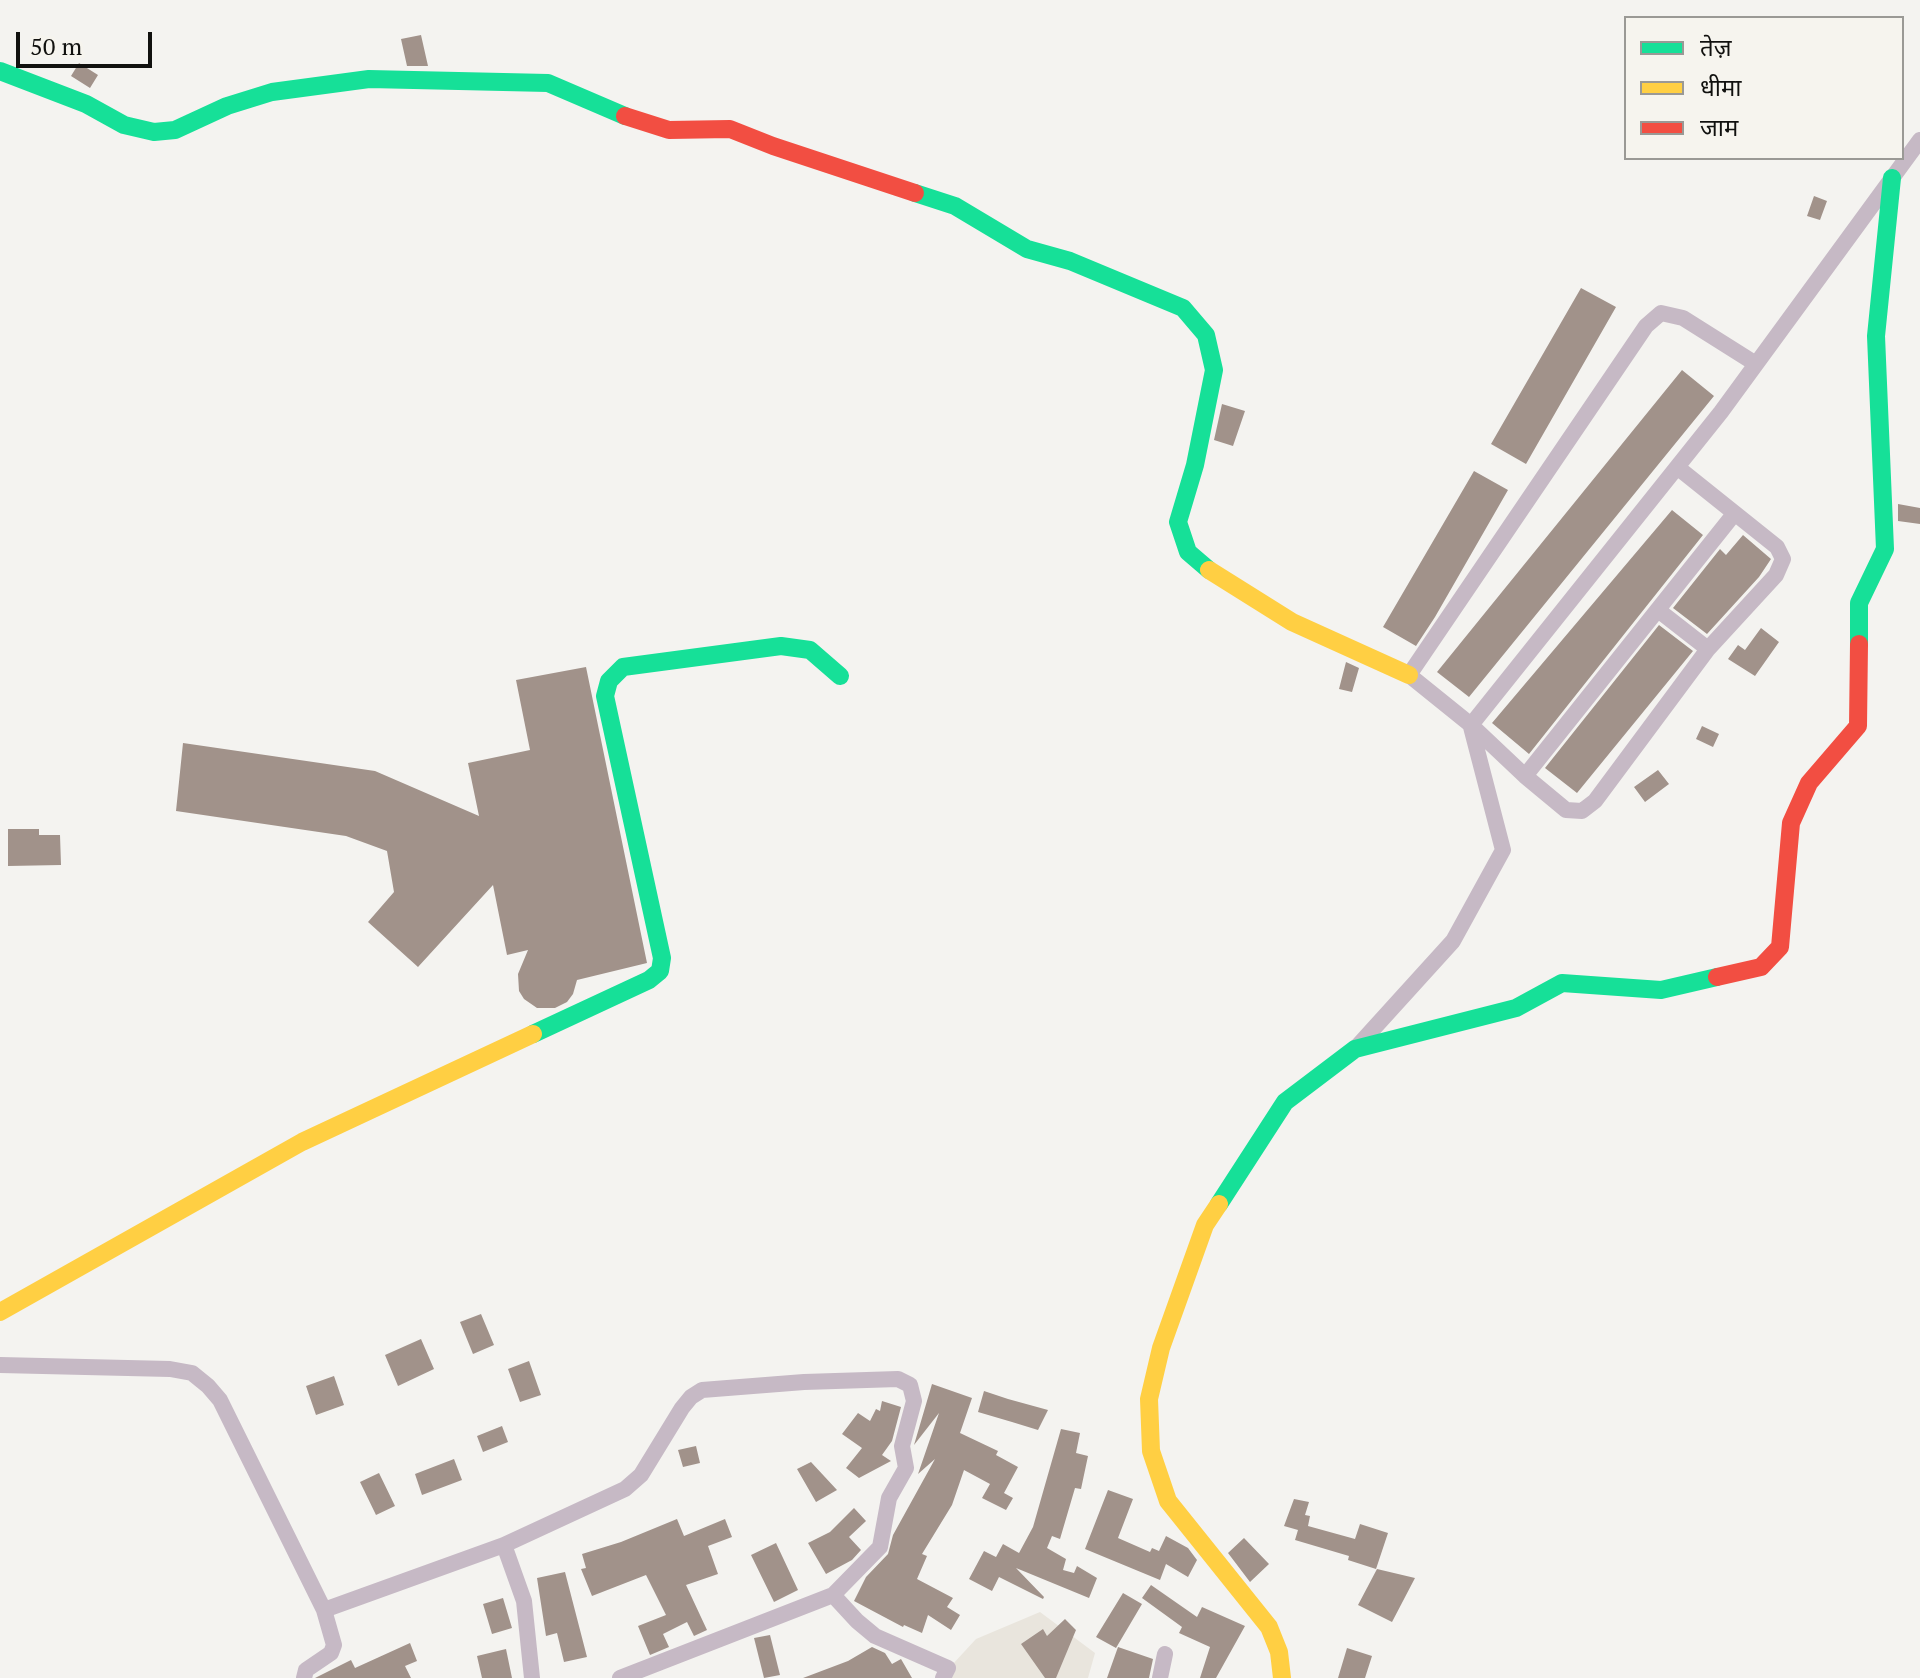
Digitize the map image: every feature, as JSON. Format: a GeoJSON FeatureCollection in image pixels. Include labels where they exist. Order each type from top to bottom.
{"type":"FeatureCollection","features":[{"type":"Feature","properties":{"kind":"street"},"geometry":{"type":"LineString","coordinates":[[0,71],[86,104],[124,125],[154,132],[175,130],[227,106],[272,92],[369,79],[548,83],[635,120],[669,130],[730,129],[955,206],[1027,249],[1070,261],[1183,308],[1206,335],[1214,370],[1195,465],[1178,522],[1188,552],[1210,571],[1292,622],[1409,675],[1471,725],[1566,810],[1582,811],[1595,801],[1708,649],[1776,575],[1783,559],[1777,547],[1677,467]]}},
{"type":"Feature","properties":{"kind":"street"},"geometry":{"type":"LineString","coordinates":[[1471,725],[1677,467],[1920,140]]}},
{"type":"Feature","properties":{"kind":"street"},"geometry":{"type":"LineString","coordinates":[[1355,1049],[1516,1008],[1562,983],[1661,990],[1761,967],[1780,947],[1791,823],[1809,783],[1858,726],[1859,603],[1885,549],[1876,336],[1892,178]]}},
{"type":"Feature","properties":{"kind":"street"},"geometry":{"type":"LineString","coordinates":[[1409,675],[1646,326],[1661,313],[1683,318],[1756,364]]}},
{"type":"Feature","properties":{"kind":"street"},"geometry":{"type":"LineString","coordinates":[[1525,776],[1734,514]]}},
{"type":"Feature","properties":{"kind":"street"},"geometry":{"type":"LineString","coordinates":[[1658,610],[1708,649]]}},
{"type":"Feature","properties":{"kind":"street"},"geometry":{"type":"LineString","coordinates":[[0,1312],[302,1142],[649,980],[660,971],[662,958],[605,696],[609,681],[623,667],[781,646],[810,650],[840,676]]}},
{"type":"Feature","properties":{"kind":"street"},"geometry":{"type":"LineString","coordinates":[[1282,1678],[1279,1652],[1269,1627],[1168,1501],[1151,1451],[1149,1399],[1161,1348],[1205,1225],[1285,1102],[1355,1049],[1453,941],[1503,850],[1471,725]]}},
{"type":"Feature","properties":{"kind":"street"},"geometry":{"type":"LineString","coordinates":[[0,1365],[170,1369],[192,1373],[208,1386],[220,1400],[324,1610],[334,1645],[331,1653],[306,1670],[304,1678]]}},
{"type":"Feature","properties":{"kind":"street"},"geometry":{"type":"LineString","coordinates":[[324,1610],[504,1545],[625,1489],[641,1475],[682,1408],[702,1390],[898,1379],[910,1385],[914,1401],[902,1446],[906,1468],[889,1498],[880,1547],[833,1595],[620,1678]]}},
{"type":"Feature","properties":{"kind":"street"},"geometry":{"type":"LineString","coordinates":[[504,1545],[524,1601],[532,1678]]}},
{"type":"Feature","properties":{"kind":"street"},"geometry":{"type":"LineString","coordinates":[[833,1595],[875,1636],[948,1668],[943,1678]]}},
{"type":"Feature","properties":{"kind":"street"},"geometry":{"type":"LineString","coordinates":[[1160,1678],[1165,1654]]}},
{"type":"Feature","properties":{"kind":"shaded area"},"geometry":{"type":"Polygon","coordinates":[[[1040,1612],[1095,1653],[1088,1678],[940,1678],[976,1639],[1040,1612]]]}},
{"type":"Feature","properties":{"kind":"building"},"geometry":{"type":"Polygon","coordinates":[[[421,35],[428,66],[407,66],[401,39],[421,35]]]}},
{"type":"Feature","properties":{"kind":"building"},"geometry":{"type":"Polygon","coordinates":[[[79,63],[98,75],[90,88],[71,76],[79,63]]]}},
{"type":"Feature","properties":{"kind":"building"},"geometry":{"type":"Polygon","coordinates":[[[1814,196],[1827,201],[1820,220],[1807,216],[1814,196]]]}},
{"type":"Feature","properties":{"kind":"building"},"geometry":{"type":"Polygon","coordinates":[[[1581,288],[1616,307],[1526,464],[1491,444],[1581,288]]]}},
{"type":"Feature","properties":{"kind":"building"},"geometry":{"type":"Polygon","coordinates":[[[1682,370],[1714,396],[1469,697],[1437,672],[1682,370]]]}},
{"type":"Feature","properties":{"kind":"building"},"geometry":{"type":"Polygon","coordinates":[[[1222,404],[1245,411],[1233,446],[1214,440],[1222,404]]]}},
{"type":"Feature","properties":{"kind":"building"},"geometry":{"type":"Polygon","coordinates":[[[1474,471],[1508,490],[1416,646],[1383,627],[1474,471]]]}},
{"type":"Feature","properties":{"kind":"building"},"geometry":{"type":"Polygon","coordinates":[[[1898,504],[1920,508],[1920,524],[1898,521],[1898,504]]]}},
{"type":"Feature","properties":{"kind":"building"},"geometry":{"type":"Polygon","coordinates":[[[1672,510],[1703,535],[1529,754],[1492,723],[1672,510]]]}},
{"type":"Feature","properties":{"kind":"building"},"geometry":{"type":"Polygon","coordinates":[[[1743,535],[1771,559],[1759,577],[1707,634],[1673,608],[1720,549],[1726,555],[1743,535]]]}},
{"type":"Feature","properties":{"kind":"building"},"geometry":{"type":"Polygon","coordinates":[[[1659,625],[1693,651],[1577,793],[1545,768],[1659,625]]]}},
{"type":"Feature","properties":{"kind":"building"},"geometry":{"type":"Polygon","coordinates":[[[1761,628],[1779,642],[1755,676],[1728,659],[1738,645],[1745,650],[1761,628]]]}},
{"type":"Feature","properties":{"kind":"building"},"geometry":{"type":"Polygon","coordinates":[[[1346,662],[1359,668],[1352,692],[1339,689],[1346,662]]]}},
{"type":"Feature","properties":{"kind":"building"},"geometry":{"type":"Polygon","coordinates":[[[586,667],[647,963],[577,980],[567,1002],[555,1008],[537,1008],[519,991],[518,974],[528,950],[507,955],[493,885],[418,967],[368,922],[394,892],[387,851],[346,836],[176,811],[183,743],[375,771],[479,816],[468,763],[530,750],[516,680],[586,667]]]}},
{"type":"Feature","properties":{"kind":"building"},"geometry":{"type":"Polygon","coordinates":[[[1702,726],[1719,734],[1713,747],[1696,739],[1702,726]]]}},
{"type":"Feature","properties":{"kind":"building"},"geometry":{"type":"Polygon","coordinates":[[[1658,770],[1669,784],[1645,802],[1634,787],[1658,770]]]}},
{"type":"Feature","properties":{"kind":"building"},"geometry":{"type":"Polygon","coordinates":[[[8,829],[39,829],[39,835],[60,835],[61,865],[8,866],[8,829]]]}},
{"type":"Feature","properties":{"kind":"building"},"geometry":{"type":"Polygon","coordinates":[[[481,1314],[494,1345],[473,1354],[460,1322],[481,1314]]]}},
{"type":"Feature","properties":{"kind":"building"},"geometry":{"type":"Polygon","coordinates":[[[421,1339],[434,1369],[398,1386],[385,1355],[421,1339]]]}},
{"type":"Feature","properties":{"kind":"building"},"geometry":{"type":"Polygon","coordinates":[[[529,1361],[541,1395],[520,1402],[508,1369],[529,1361]]]}},
{"type":"Feature","properties":{"kind":"building"},"geometry":{"type":"Polygon","coordinates":[[[334,1376],[344,1405],[316,1415],[306,1386],[334,1376]]]}},
{"type":"Feature","properties":{"kind":"building"},"geometry":{"type":"Polygon","coordinates":[[[932,1384],[972,1398],[960,1433],[998,1451],[996,1455],[1018,1467],[1004,1493],[1013,1498],[1006,1510],[982,1498],[990,1484],[964,1470],[952,1505],[922,1554],[927,1556],[917,1579],[953,1598],[947,1607],[960,1615],[951,1630],[928,1615],[922,1633],[903,1627],[854,1601],[866,1577],[888,1554],[893,1535],[935,1459],[918,1474],[939,1413],[914,1445],[932,1384]]]}},
{"type":"Feature","properties":{"kind":"building"},"geometry":{"type":"Polygon","coordinates":[[[984,1391],[1048,1410],[1038,1430],[978,1412],[984,1391]]]}},
{"type":"Feature","properties":{"kind":"building"},"geometry":{"type":"Polygon","coordinates":[[[882,1401],[901,1407],[892,1441],[882,1455],[891,1461],[859,1478],[846,1468],[862,1448],[842,1434],[858,1413],[870,1421],[876,1409],[880,1411],[882,1401]]]}},
{"type":"Feature","properties":{"kind":"building"},"geometry":{"type":"Polygon","coordinates":[[[502,1426],[508,1442],[483,1452],[477,1436],[502,1426]]]}},
{"type":"Feature","properties":{"kind":"building"},"geometry":{"type":"Polygon","coordinates":[[[1061,1429],[1080,1433],[1076,1453],[1088,1456],[1081,1489],[1075,1488],[1060,1539],[1052,1536],[1047,1548],[1066,1559],[1063,1570],[1074,1573],[1077,1566],[1097,1578],[1089,1598],[1016,1568],[1043,1599],[999,1577],[992,1591],[969,1579],[984,1551],[996,1557],[1003,1544],[1019,1553],[1033,1527],[1061,1429]]]}},
{"type":"Feature","properties":{"kind":"building"},"geometry":{"type":"Polygon","coordinates":[[[696,1446],[700,1463],[683,1467],[678,1450],[696,1446]]]}},
{"type":"Feature","properties":{"kind":"building"},"geometry":{"type":"Polygon","coordinates":[[[454,1459],[462,1480],[422,1495],[415,1474],[454,1459]]]}},
{"type":"Feature","properties":{"kind":"building"},"geometry":{"type":"Polygon","coordinates":[[[811,1462],[837,1490],[816,1502],[797,1469],[811,1462]]]}},
{"type":"Feature","properties":{"kind":"building"},"geometry":{"type":"Polygon","coordinates":[[[379,1473],[395,1506],[376,1515],[360,1482],[379,1473]]]}},
{"type":"Feature","properties":{"kind":"building"},"geometry":{"type":"Polygon","coordinates":[[[1108,1490],[1133,1499],[1118,1538],[1150,1552],[1152,1548],[1159,1551],[1166,1536],[1188,1548],[1197,1560],[1188,1577],[1166,1564],[1160,1580],[1085,1549],[1108,1490]]]}},
{"type":"Feature","properties":{"kind":"building"},"geometry":{"type":"Polygon","coordinates":[[[1294,1499],[1309,1502],[1305,1515],[1310,1516],[1308,1526],[1355,1539],[1360,1524],[1388,1533],[1376,1569],[1348,1560],[1349,1556],[1295,1540],[1298,1530],[1284,1526],[1294,1499]]]}},
{"type":"Feature","properties":{"kind":"building"},"geometry":{"type":"Polygon","coordinates":[[[854,1508],[866,1521],[849,1537],[861,1550],[852,1560],[826,1574],[808,1543],[830,1532],[854,1508]]]}},
{"type":"Feature","properties":{"kind":"building"},"geometry":{"type":"Polygon","coordinates":[[[677,1519],[684,1536],[725,1519],[732,1537],[708,1546],[718,1574],[686,1585],[707,1630],[694,1636],[687,1622],[663,1634],[669,1647],[650,1655],[638,1626],[666,1615],[646,1575],[592,1596],[581,1569],[586,1568],[582,1554],[677,1519]]]}},
{"type":"Feature","properties":{"kind":"building"},"geometry":{"type":"Polygon","coordinates":[[[1244,1538],[1269,1564],[1250,1582],[1228,1553],[1244,1538]]]}},
{"type":"Feature","properties":{"kind":"building"},"geometry":{"type":"Polygon","coordinates":[[[776,1543],[798,1590],[774,1602],[751,1555],[776,1543]]]}},
{"type":"Feature","properties":{"kind":"building"},"geometry":{"type":"Polygon","coordinates":[[[1377,1569],[1415,1578],[1392,1622],[1358,1605],[1377,1569]]]}},
{"type":"Feature","properties":{"kind":"building"},"geometry":{"type":"Polygon","coordinates":[[[565,1572],[587,1657],[564,1662],[557,1633],[546,1636],[537,1578],[565,1572]]]}},
{"type":"Feature","properties":{"kind":"building"},"geometry":{"type":"Polygon","coordinates":[[[1151,1585],[1197,1617],[1202,1607],[1245,1626],[1216,1678],[1200,1678],[1210,1647],[1179,1633],[1182,1627],[1142,1598],[1151,1585]]]}},
{"type":"Feature","properties":{"kind":"building"},"geometry":{"type":"Polygon","coordinates":[[[1123,1593],[1142,1604],[1116,1648],[1096,1637],[1123,1593]]]}},
{"type":"Feature","properties":{"kind":"building"},"geometry":{"type":"Polygon","coordinates":[[[503,1598],[512,1628],[492,1634],[483,1604],[503,1598]]]}},
{"type":"Feature","properties":{"kind":"building"},"geometry":{"type":"Polygon","coordinates":[[[1065,1619],[1076,1630],[1056,1678],[1045,1678],[1021,1644],[1043,1629],[1047,1636],[1065,1619]]]}},
{"type":"Feature","properties":{"kind":"building"},"geometry":{"type":"Polygon","coordinates":[[[770,1635],[780,1675],[764,1678],[754,1638],[770,1635]]]}},
{"type":"Feature","properties":{"kind":"building"},"geometry":{"type":"Polygon","coordinates":[[[410,1643],[417,1661],[405,1666],[411,1678],[315,1678],[351,1660],[355,1668],[410,1643]]]}},
{"type":"Feature","properties":{"kind":"building"},"geometry":{"type":"Polygon","coordinates":[[[872,1647],[885,1653],[892,1664],[901,1659],[912,1678],[803,1678],[848,1661],[872,1647]]]}},
{"type":"Feature","properties":{"kind":"building"},"geometry":{"type":"Polygon","coordinates":[[[1118,1647],[1153,1659],[1149,1678],[1107,1678],[1118,1647]]]}},
{"type":"Feature","properties":{"kind":"building"},"geometry":{"type":"Polygon","coordinates":[[[1347,1648],[1372,1656],[1365,1678],[1338,1678],[1347,1648]]]}},
{"type":"Feature","properties":{"kind":"building"},"geometry":{"type":"Polygon","coordinates":[[[506,1649],[512,1678],[482,1678],[477,1656],[506,1649]]]}},
{"type":"Feature","properties":{"kind":"traffic: fast"},"geometry":{"type":"LineString","coordinates":[[0,71],[86,104],[124,125],[154,132],[175,130],[227,106],[272,92],[369,79],[548,83],[625,116]]}},
{"type":"Feature","properties":{"kind":"traffic: fast"},"geometry":{"type":"LineString","coordinates":[[1859,644],[1859,603],[1885,549],[1876,336],[1892,178]]}},
{"type":"Feature","properties":{"kind":"traffic: fast"},"geometry":{"type":"LineString","coordinates":[[915,193],[955,206],[1027,249],[1070,261],[1183,308],[1206,335],[1214,370],[1195,465],[1178,522],[1188,552],[1209,570]]}},
{"type":"Feature","properties":{"kind":"traffic: fast"},"geometry":{"type":"LineString","coordinates":[[533,1034],[649,980],[660,971],[662,958],[605,696],[609,681],[623,667],[781,646],[810,650],[840,676]]}},
{"type":"Feature","properties":{"kind":"traffic: fast"},"geometry":{"type":"LineString","coordinates":[[1219,1204],[1285,1102],[1355,1049],[1516,1008],[1562,983],[1661,990],[1717,977]]}},
{"type":"Feature","properties":{"kind":"traffic: slow"},"geometry":{"type":"LineString","coordinates":[[1209,570],[1292,622],[1409,675]]}},
{"type":"Feature","properties":{"kind":"traffic: slow"},"geometry":{"type":"LineString","coordinates":[[0,1312],[302,1142],[533,1034]]}},
{"type":"Feature","properties":{"kind":"traffic: slow"},"geometry":{"type":"LineString","coordinates":[[1219,1204],[1205,1225],[1161,1348],[1149,1399],[1151,1451],[1168,1501],[1269,1627],[1279,1652],[1282,1678]]}},
{"type":"Feature","properties":{"kind":"traffic: jam"},"geometry":{"type":"LineString","coordinates":[[625,116],[669,130],[730,129],[915,193]]}},
{"type":"Feature","properties":{"kind":"traffic: jam"},"geometry":{"type":"LineString","coordinates":[[1717,977],[1761,967],[1780,947],[1791,823],[1809,783],[1858,726],[1859,644]]}}]}
